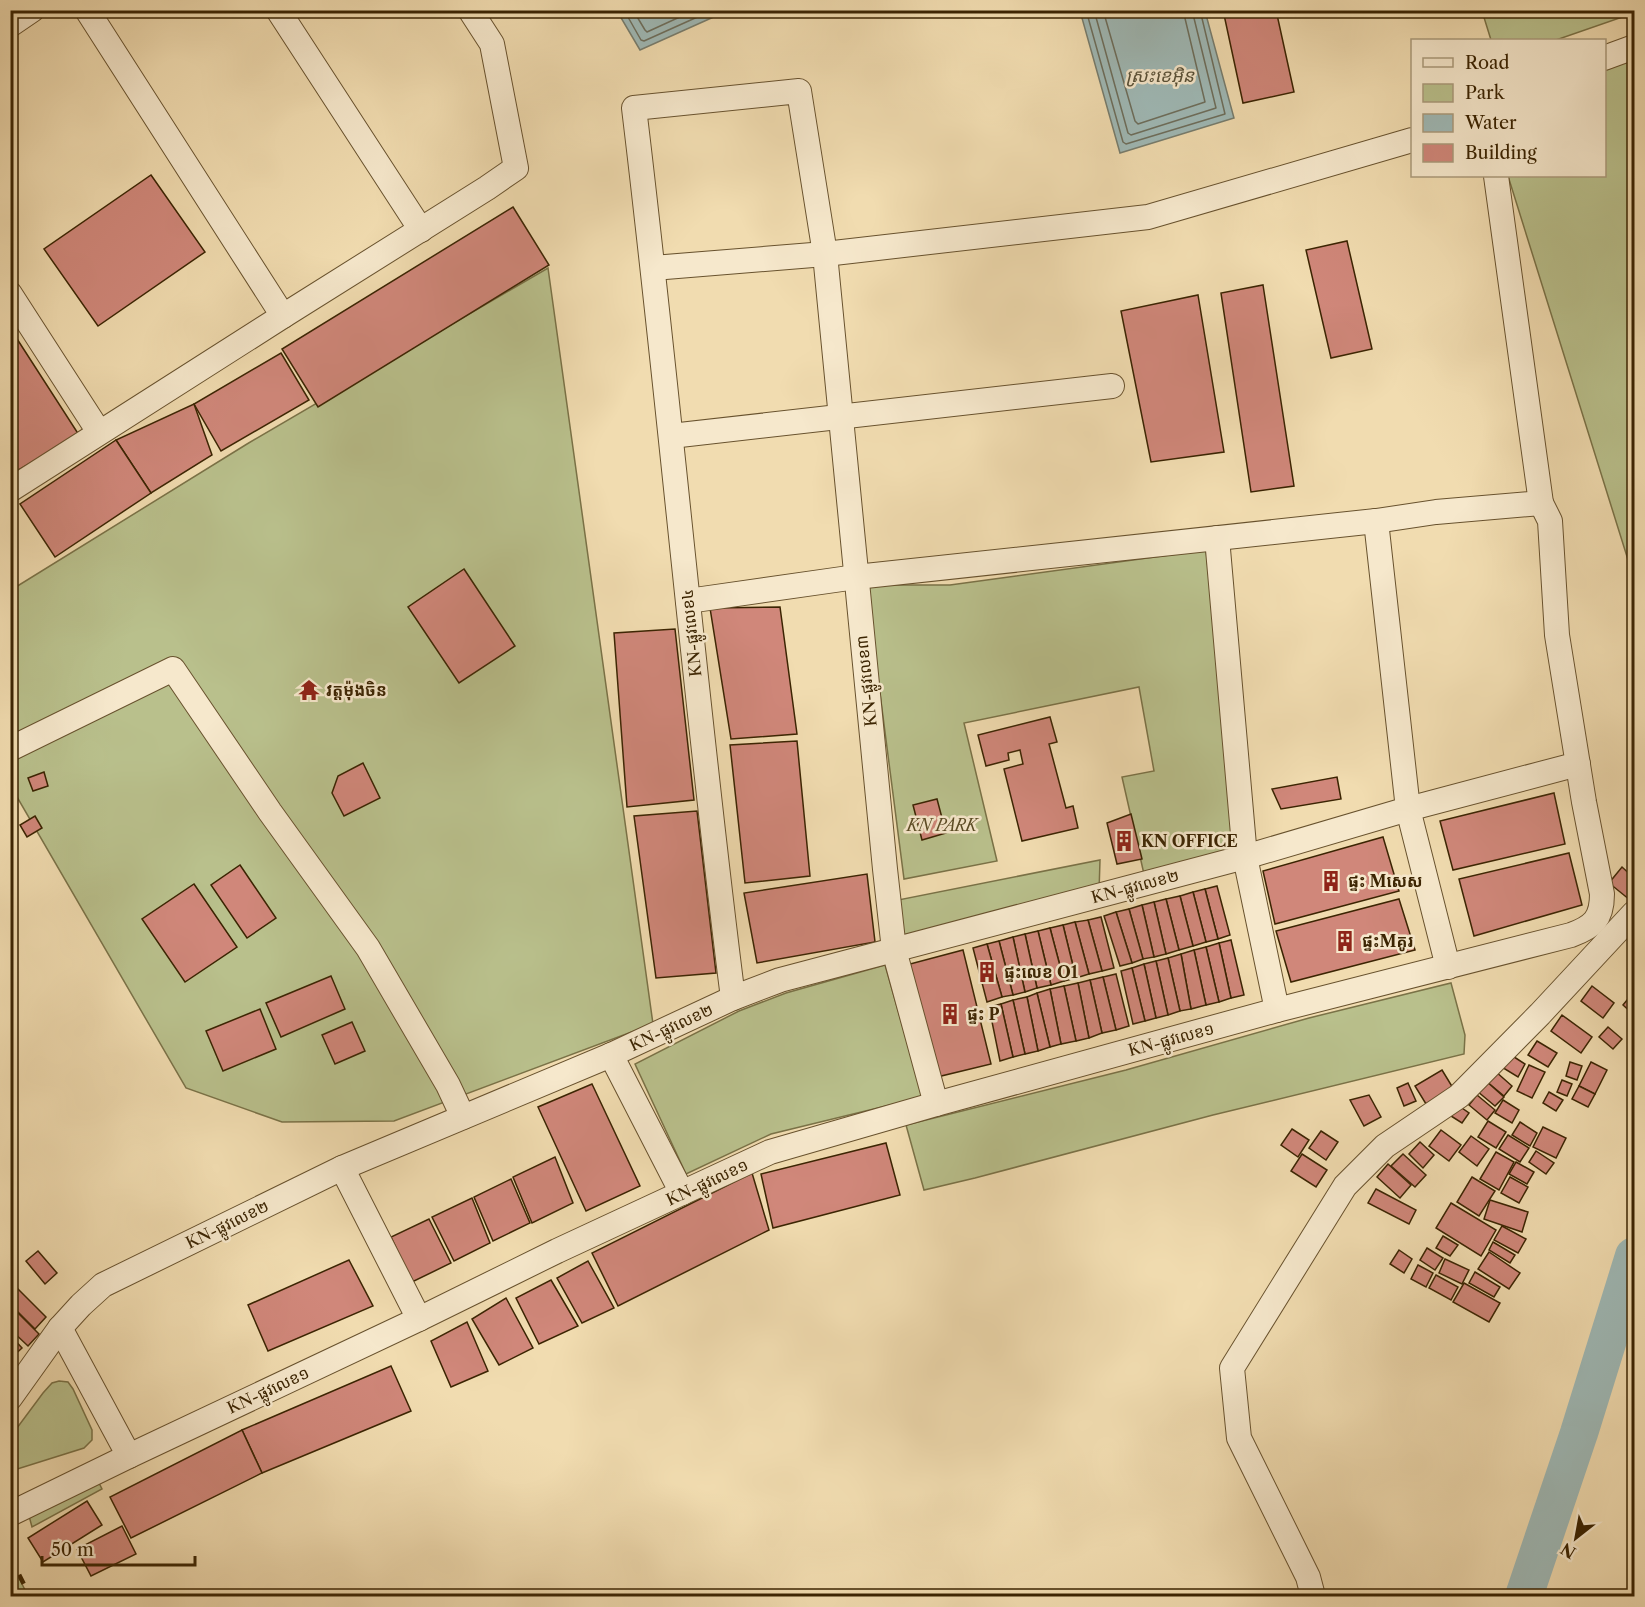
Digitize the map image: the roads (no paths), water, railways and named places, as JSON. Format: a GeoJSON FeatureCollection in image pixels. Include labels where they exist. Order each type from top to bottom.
{"type":"FeatureCollection","features":[{"type":"Feature","properties":{"kind":"street"},"geometry":{"type":"LineString","coordinates":[[10,25],[32,10]]}},
{"type":"Feature","properties":{"kind":"street"},"geometry":{"type":"LineString","coordinates":[[87,10],[283,316]]}},
{"type":"Feature","properties":{"kind":"street"},"geometry":{"type":"LineString","coordinates":[[278,10],[421,230]]}},
{"type":"Feature","properties":{"kind":"street"},"geometry":{"type":"LineString","coordinates":[[10,490],[488,188],[516,168],[492,44],[470,10]]}},
{"type":"Feature","properties":{"kind":"street"},"geometry":{"type":"LineString","coordinates":[[1606,58],[1635,47]]}},
{"type":"Feature","properties":{"kind":"street","name":"KN-ផ្លូវលេខ៣"},"geometry":{"type":"LineString","coordinates":[[653,268],[634,108],[799,91],[825,254],[894,950],[936,1104]]}},
{"type":"Feature","properties":{"kind":"street"},"geometry":{"type":"LineString","coordinates":[[653,268],[825,254],[1148,217],[1411,141]]}},
{"type":"Feature","properties":{"kind":"street","name":"KN-ផ្លូវលេខ១"},"geometry":{"type":"LineString","coordinates":[[10,1514],[557,1251],[770,1152],[1277,1010],[1571,935],[1585,930],[1596,921],[1602,908],[1602,894],[1557,635],[1550,521],[1541,503],[1496,177]]}},
{"type":"Feature","properties":{"kind":"street","name":"KN-ផ្លូវលេខ៤"},"geometry":{"type":"LineString","coordinates":[[653,268],[712,832],[733,998]]}},
{"type":"Feature","properties":{"kind":"street"},"geometry":{"type":"LineString","coordinates":[[10,294],[99,432]]}},
{"type":"Feature","properties":{"kind":"street"},"geometry":{"type":"LineString","coordinates":[[671,436],[1112,386]]}},
{"type":"Feature","properties":{"kind":"street"},"geometry":{"type":"LineString","coordinates":[[688,601],[856,578],[1376,521],[1436,512],[1541,503]]}},
{"type":"Feature","properties":{"kind":"street"},"geometry":{"type":"LineString","coordinates":[[1376,521],[1408,809],[1448,967]]}},
{"type":"Feature","properties":{"kind":"street"},"geometry":{"type":"LineString","coordinates":[[1216,538],[1245,857],[1277,1010]]}},
{"type":"Feature","properties":{"kind":"street"},"geometry":{"type":"LineString","coordinates":[[10,749],[173,669],[270,812],[368,948],[448,1085],[463,1117]]}},
{"type":"Feature","properties":{"kind":"street","name":"KN-ផ្លូវលេខ២"},"geometry":{"type":"LineString","coordinates":[[10,1398],[60,1328],[103,1285],[342,1168],[611,1055],[733,998],[780,980],[1245,857],[1408,809],[1578,764]]}},
{"type":"Feature","properties":{"kind":"street"},"geometry":{"type":"LineString","coordinates":[[1313,1596],[1308,1577],[1239,1437],[1232,1368],[1345,1186],[1385,1146],[1459,1096],[1635,913]]}},
{"type":"Feature","properties":{"kind":"street"},"geometry":{"type":"LineString","coordinates":[[611,1055],[682,1193]]}},
{"type":"Feature","properties":{"kind":"street"},"geometry":{"type":"LineString","coordinates":[[342,1168],[418,1319]]}},
{"type":"Feature","properties":{"kind":"street"},"geometry":{"type":"LineString","coordinates":[[60,1328],[129,1456]]}},
{"type":"Feature","properties":{"kind":"water"},"geometry":{"type":"Polygon","coordinates":[[[617,11],[727,11],[640,50],[617,11]]]}},
{"type":"Feature","properties":{"kind":"water","name":"ស្រះខេអ៊ិន"},"geometry":{"type":"Polygon","coordinates":[[[1080,11],[1205,11],[1234,118],[1120,153],[1080,11]]]}},
{"type":"Feature","properties":{"kind":"waterway"},"geometry":{"type":"LineString","coordinates":[[1524,1596],[1579,1433],[1634,1256]]}},
{"type":"Feature","properties":{"kind":"railway"},"geometry":{"type":"LineString","coordinates":[[10,1557],[30,1596]]}},
{"type":"Feature","properties":{"kind":"place","name":"វត្តម៉ុងចិន"},"geometry":{"type":"Point","coordinates":[309,690]}},
{"type":"Feature","properties":{"kind":"place","name":"KN OFFICE"},"geometry":{"type":"Point","coordinates":[1124,841]}},
{"type":"Feature","properties":{"kind":"place","name":"ផ្ទះ Mសេស"},"geometry":{"type":"Point","coordinates":[1331,881]}},
{"type":"Feature","properties":{"kind":"place","name":"ផ្ទះMគូរ"},"geometry":{"type":"Point","coordinates":[1345,941]}},
{"type":"Feature","properties":{"kind":"place","name":"ផ្ទះលេខ O1"},"geometry":{"type":"Point","coordinates":[987,972]}},
{"type":"Feature","properties":{"kind":"place","name":"ផ្ទះ P"},"geometry":{"type":"Point","coordinates":[950,1014]}},
{"type":"Feature","properties":{"kind":"park label","name":"KN PARK"},"geometry":{"type":"Point","coordinates":[942,825]}}]}
